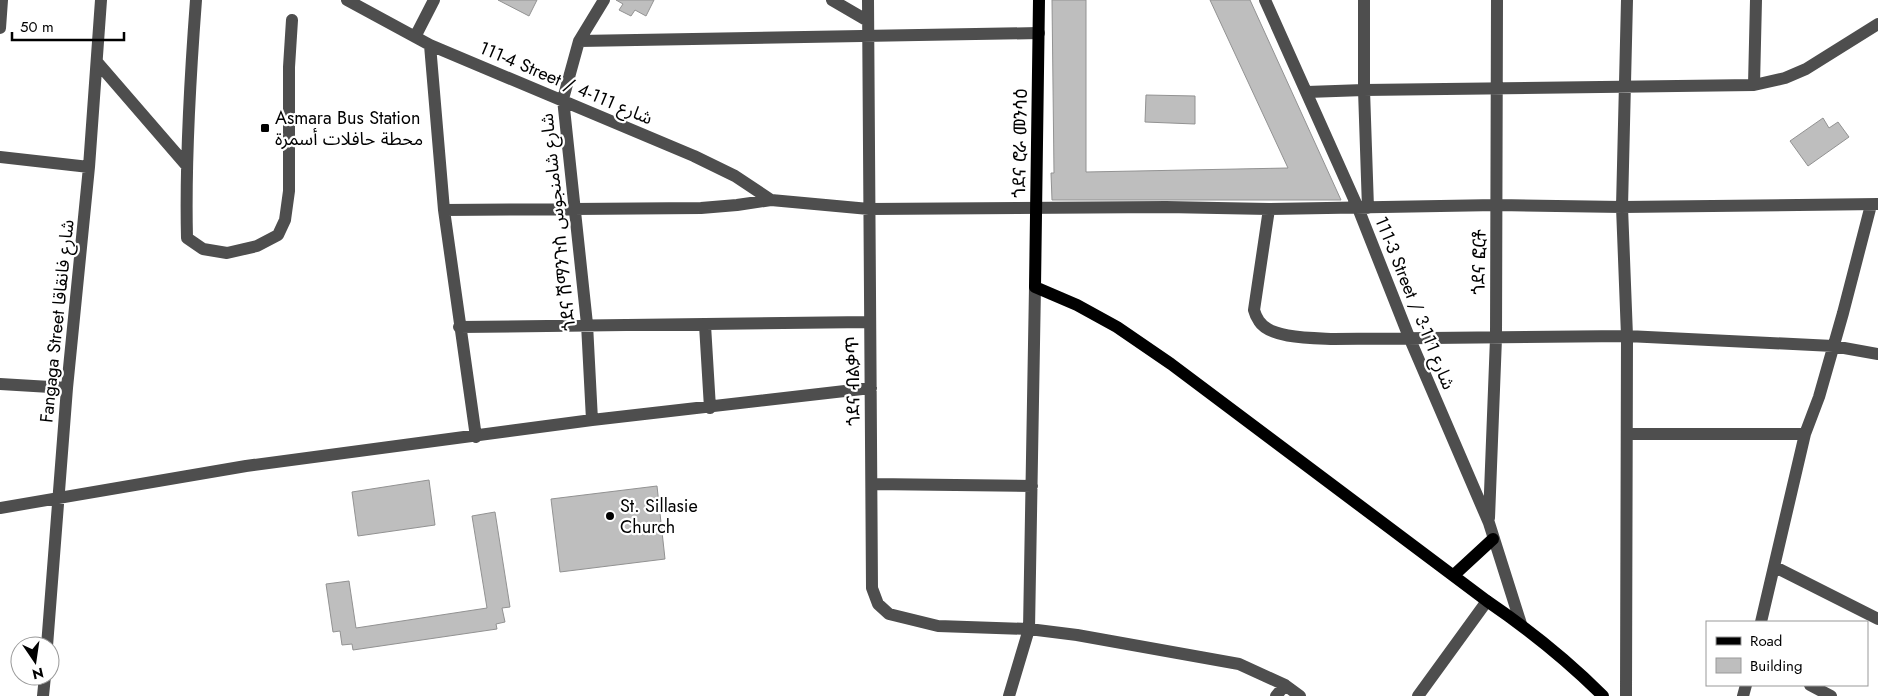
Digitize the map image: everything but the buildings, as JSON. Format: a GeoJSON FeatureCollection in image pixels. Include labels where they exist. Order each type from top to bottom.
{"type":"FeatureCollection","features":[{"type":"Feature","properties":{"kind":"main road","name":"ጎደና ሮራ መንሳዕ"},"geometry":{"type":"LineString","coordinates":[[1035,287],[1039,0]]}},
{"type":"Feature","properties":{"kind":"main road"},"geometry":{"type":"LineString","coordinates":[[1035,287],[1077,305],[1125,332],[1171,364],[1487,601],[1521,624],[1603,696]]}},
{"type":"Feature","properties":{"kind":"main road"},"geometry":{"type":"LineString","coordinates":[[1454,575],[1494,539]]}},
{"type":"Feature","properties":{"kind":"street"},"geometry":{"type":"LineString","coordinates":[[0,28],[2,0]]}},
{"type":"Feature","properties":{"kind":"street","name":"Fangaga Street شارع فانقاقا"},"geometry":{"type":"LineString","coordinates":[[48,636],[67,388],[89,167],[102,0]]}},
{"type":"Feature","properties":{"kind":"street"},"geometry":{"type":"LineString","coordinates":[[196,0],[187,166],[187,238],[202,249],[227,253],[257,246],[278,234],[284,220],[289,191],[289,67],[292,20]]}},
{"type":"Feature","properties":{"kind":"street","name":"111-4 Street / شارع 111-4"},"geometry":{"type":"LineString","coordinates":[[346,0],[430,45],[563,99],[694,156],[735,176],[771,200]]}},
{"type":"Feature","properties":{"kind":"street"},"geometry":{"type":"LineString","coordinates":[[415,37],[434,0]]}},
{"type":"Feature","properties":{"kind":"street","name":"ጎደና ሽማንጉስ شارع شامنجوس"},"geometry":{"type":"LineString","coordinates":[[592,420],[587,324],[563,99],[578,40],[604,0]]}},
{"type":"Feature","properties":{"kind":"street"},"geometry":{"type":"LineString","coordinates":[[832,0],[868,21]]}},
{"type":"Feature","properties":{"kind":"street","name":"ጎደና ብልቃጥ"},"geometry":{"type":"LineString","coordinates":[[868,0],[872,588],[878,604],[888,614],[938,626],[1029,629],[1076,635],[1239,664],[1285,685],[1300,696]]}},
{"type":"Feature","properties":{"kind":"street","name":"111-3 Street / شارع 111-3"},"geometry":{"type":"LineString","coordinates":[[1266,0],[1307,92],[1363,208],[1409,337],[1489,523],[1521,624]]}},
{"type":"Feature","properties":{"kind":"street"},"geometry":{"type":"LineString","coordinates":[[1363,208],[1364,0]]}},
{"type":"Feature","properties":{"kind":"street","name":"ጎደና ፎርቶ"},"geometry":{"type":"LineString","coordinates":[[1489,523],[1496,338],[1497,0]]}},
{"type":"Feature","properties":{"kind":"street"},"geometry":{"type":"LineString","coordinates":[[1626,696],[1628,336],[1622,207],[1627,0]]}},
{"type":"Feature","properties":{"kind":"street"},"geometry":{"type":"LineString","coordinates":[[1754,85],[1756,0]]}},
{"type":"Feature","properties":{"kind":"street"},"geometry":{"type":"LineString","coordinates":[[1307,92],[1754,85],[1785,78],[1806,68],[1878,24]]}},
{"type":"Feature","properties":{"kind":"street"},"geometry":{"type":"LineString","coordinates":[[578,40],[1039,33]]}},
{"type":"Feature","properties":{"kind":"street"},"geometry":{"type":"LineString","coordinates":[[430,45],[444,210],[476,437]]}},
{"type":"Feature","properties":{"kind":"street"},"geometry":{"type":"LineString","coordinates":[[98,62],[187,166]]}},
{"type":"Feature","properties":{"kind":"street"},"geometry":{"type":"LineString","coordinates":[[0,157],[89,167]]}},
{"type":"Feature","properties":{"kind":"street"},"geometry":{"type":"LineString","coordinates":[[444,210],[701,208],[737,206],[771,200],[869,209],[1269,209],[1497,204],[1622,207],[1874,205],[1819,397],[1805,434],[1762,621]]}},
{"type":"Feature","properties":{"kind":"street"},"geometry":{"type":"LineString","coordinates":[[1269,209],[1254,310],[1259,323],[1270,330],[1290,336],[1334,339],[1628,336],[1834,346],[1878,354]]}},
{"type":"Feature","properties":{"kind":"street"},"geometry":{"type":"LineString","coordinates":[[1009,696],[1029,629],[1035,287]]}},
{"type":"Feature","properties":{"kind":"street"},"geometry":{"type":"LineString","coordinates":[[459,327],[869,322]]}},
{"type":"Feature","properties":{"kind":"street"},"geometry":{"type":"LineString","coordinates":[[706,325],[710,408]]}},
{"type":"Feature","properties":{"kind":"street"},"geometry":{"type":"LineString","coordinates":[[0,384],[67,388]]}},
{"type":"Feature","properties":{"kind":"street"},"geometry":{"type":"LineString","coordinates":[[0,508],[246,466],[476,437],[592,420],[710,408],[871,388]]}},
{"type":"Feature","properties":{"kind":"street"},"geometry":{"type":"LineString","coordinates":[[1627,434],[1805,434]]}},
{"type":"Feature","properties":{"kind":"street"},"geometry":{"type":"LineString","coordinates":[[872,484],[1032,486]]}},
{"type":"Feature","properties":{"kind":"street"},"geometry":{"type":"LineString","coordinates":[[1775,567],[1878,617]]}},
{"type":"Feature","properties":{"kind":"street"},"geometry":{"type":"LineString","coordinates":[[1418,696],[1487,601]]}},
{"type":"Feature","properties":{"kind":"street"},"geometry":{"type":"LineString","coordinates":[[1276,696],[1285,685]]}},
{"type":"Feature","properties":{"kind":"street"},"geometry":{"type":"LineString","coordinates":[[1812,686],[1831,696]]}},
{"type":"Feature","properties":{"kind":"place","name":"Asmara Bus Station محطة حافلات أسمرة"},"geometry":{"type":"Point","coordinates":[265,128]}},
{"type":"Feature","properties":{"kind":"place","name":"St. Sillasie Church"},"geometry":{"type":"Point","coordinates":[610,516]}}]}
